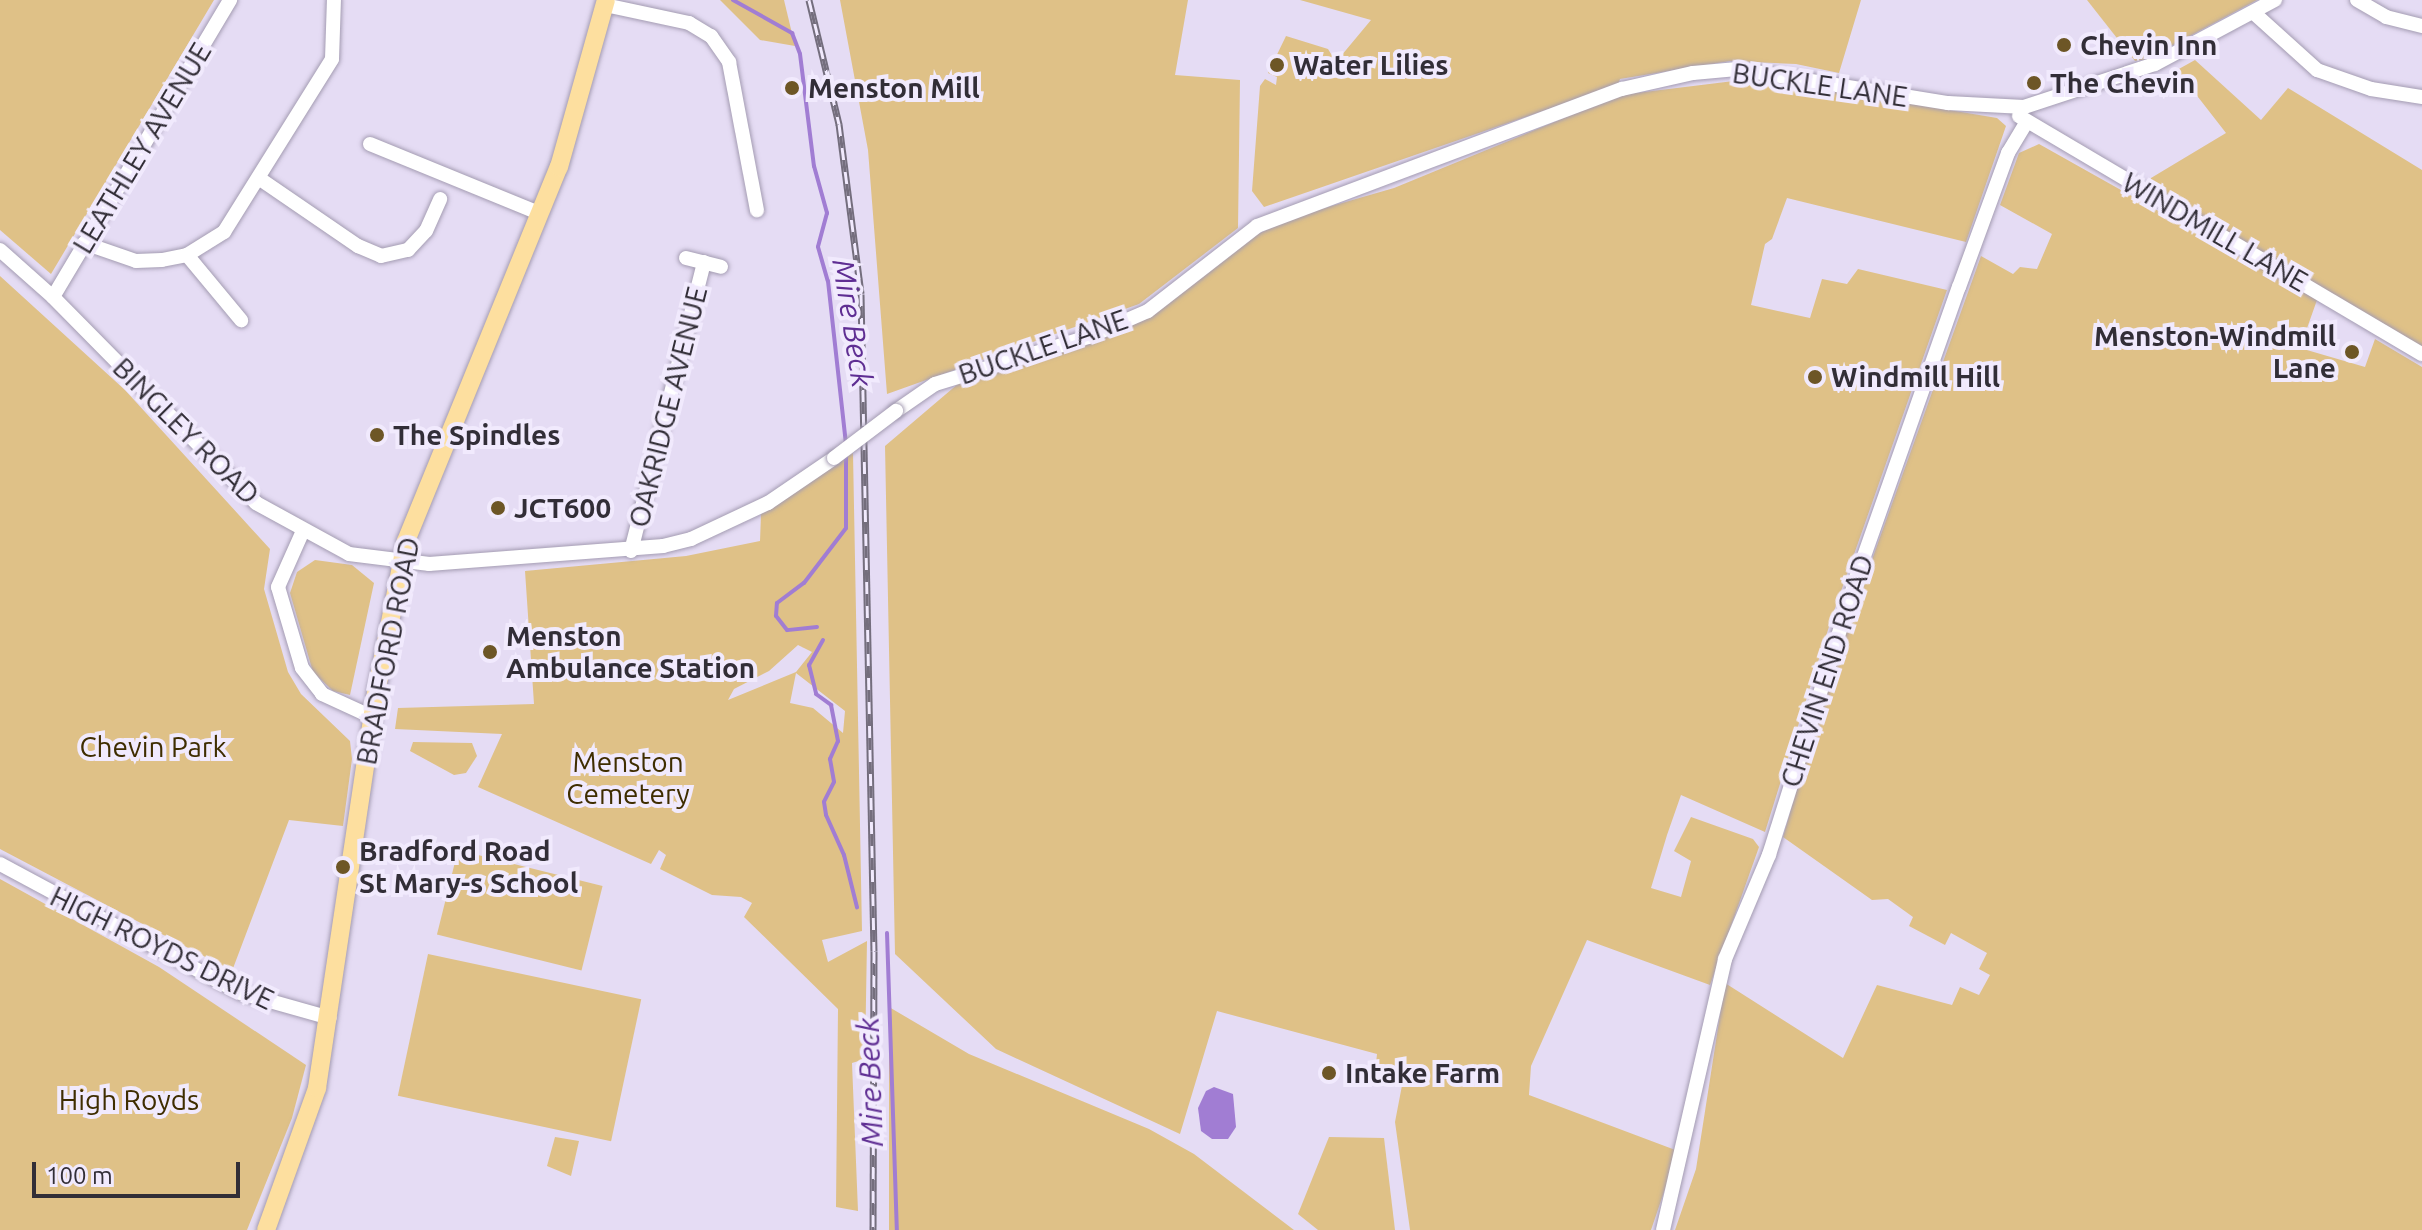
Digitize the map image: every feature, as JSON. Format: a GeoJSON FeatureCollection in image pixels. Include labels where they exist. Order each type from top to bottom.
{"type":"FeatureCollection","features":[{"type":"Feature","properties":{"kind":"main road","name":"BRADFORD ROAD"},"geometry":{"type":"LineString","coordinates":[[266,1230],[308,1121],[330,1018],[372,717],[400,563],[410,528],[576,115],[606,2]]}},
{"type":"Feature","properties":{"kind":"street","name":"LEATHLEY AVENUE"},"geometry":{"type":"LineString","coordinates":[[53,297],[230,0]]}},
{"type":"Feature","properties":{"kind":"street"},"geometry":{"type":"LineString","coordinates":[[84,243],[136,261],[187,255],[224,232],[260,179],[332,59],[334,0]]}},
{"type":"Feature","properties":{"kind":"street","name":"BUCKLE LANE"},"geometry":{"type":"LineString","coordinates":[[400,563],[631,551],[691,539],[768,503],[935,384],[1088,337],[1148,311],[1257,226],[1622,89],[1693,73],[1737,69],[1948,103],[2011,107],[2048,101],[2120,77],[2255,14],[2275,0]]}},
{"type":"Feature","properties":{"kind":"street"},"geometry":{"type":"LineString","coordinates":[[2357,0],[2386,17],[2422,26]]}},
{"type":"Feature","properties":{"kind":"street"},"geometry":{"type":"LineString","coordinates":[[606,2],[689,23],[711,36],[729,62],[757,210]]}},
{"type":"Feature","properties":{"kind":"street"},"geometry":{"type":"LineString","coordinates":[[2255,14],[2317,70],[2371,89],[2422,97]]}},
{"type":"Feature","properties":{"kind":"street","name":"WINDMILL LANE"},"geometry":{"type":"LineString","coordinates":[[2011,107],[2026,123],[2422,354]]}},
{"type":"Feature","properties":{"kind":"street","name":"CHEVIN END ROAD"},"geometry":{"type":"LineString","coordinates":[[1663,1230],[1725,959],[1769,855],[1857,576],[1969,258],[2008,153],[2026,123]]}},
{"type":"Feature","properties":{"kind":"street"},"geometry":{"type":"LineString","coordinates":[[370,144],[539,213]]}},
{"type":"Feature","properties":{"kind":"street"},"geometry":{"type":"LineString","coordinates":[[260,179],[358,246],[381,256],[408,250],[426,231],[440,200]]}},
{"type":"Feature","properties":{"kind":"street","name":"BINGLEY ROAD"},"geometry":{"type":"LineString","coordinates":[[0,250],[53,297],[242,491],[302,533],[349,554],[400,563]]}},
{"type":"Feature","properties":{"kind":"street"},"geometry":{"type":"LineString","coordinates":[[187,255],[241,320]]}},
{"type":"Feature","properties":{"kind":"street","name":"OAKRIDGE AVENUE"},"geometry":{"type":"LineString","coordinates":[[686,258],[721,267]]}},
{"type":"Feature","properties":{"kind":"street","name":"OAKRIDGE AVENUE"},"geometry":{"type":"LineString","coordinates":[[631,551],[704,262]]}},
{"type":"Feature","properties":{"kind":"street"},"geometry":{"type":"LineString","coordinates":[[302,533],[278,587],[302,668],[322,694],[372,717]]}},
{"type":"Feature","properties":{"kind":"street","name":"HIGH ROYDS DRIVE"},"geometry":{"type":"LineString","coordinates":[[0,864],[241,993],[330,1018]]}},
{"type":"Feature","properties":{"kind":"green space"},"geometry":{"type":"Polygon","coordinates":[[[0,0],[214,0],[51,274],[0,230],[0,0]]]}},
{"type":"Feature","properties":{"kind":"green space"},"geometry":{"type":"Polygon","coordinates":[[[720,0],[784,0],[795,46],[760,40],[720,0]]]}},
{"type":"Feature","properties":{"kind":"green space"},"geometry":{"type":"Polygon","coordinates":[[[840,0],[1188,0],[1175,75],[1240,80],[1238,228],[1139,304],[887,394],[868,150],[840,0]]]}},
{"type":"Feature","properties":{"kind":"green space"},"geometry":{"type":"Polygon","coordinates":[[[1300,0],[1861,0],[1839,73],[1796,64],[1730,61],[1620,79],[1618,85],[1264,207],[1252,191],[1260,86],[1265,79],[1276,85],[1277,77],[1268,73],[1286,36],[1328,49],[1336,62],[1371,20],[1300,0]]]}},
{"type":"Feature","properties":{"kind":"green space"},"geometry":{"type":"Polygon","coordinates":[[[2087,0],[2257,0],[2147,59],[2135,61],[2087,0]]]}},
{"type":"Feature","properties":{"kind":"green space"},"geometry":{"type":"Polygon","coordinates":[[[2195,60],[2261,120],[2288,88],[2422,170],[2422,348],[2148,186],[2151,178],[2226,133],[2177,70],[2195,60]]]}},
{"type":"Feature","properties":{"kind":"green space"},"geometry":{"type":"Polygon","coordinates":[[[1758,78],[1997,118],[2006,126],[1966,242],[1787,198],[1772,239],[1765,244],[1751,305],[1810,318],[1822,279],[1847,284],[1858,269],[1947,290],[1832,617],[1765,832],[1681,795],[1667,835],[1651,888],[1681,897],[1691,861],[1674,851],[1691,817],[1753,839],[1759,847],[1710,985],[1587,940],[1531,1066],[1529,1095],[1678,1151],[1651,1230],[1410,1230],[1395,1122],[1404,1075],[1375,1073],[1377,1054],[1217,1011],[1180,1134],[996,1049],[895,954],[885,446],[959,383],[1094,343],[1133,325],[1168,304],[1258,234],[1297,216],[1394,188],[1620,95],[1758,78]]]}},
{"type":"Feature","properties":{"kind":"green space"},"geometry":{"type":"Polygon","coordinates":[[[2039,144],[2317,300],[2300,348],[2365,367],[2375,339],[2422,367],[2422,1230],[1675,1230],[1696,1169],[1725,983],[1843,1058],[1877,985],[1952,1005],[1960,987],[1979,995],[1990,975],[1979,969],[1987,953],[1951,933],[1945,945],[1909,926],[1913,917],[1888,899],[1872,900],[1783,837],[1828,682],[1981,256],[2013,274],[2020,267],[2037,269],[2052,234],[2000,205],[2019,153],[2039,144]]]}},
{"type":"Feature","properties":{"kind":"green space","name":"Chevin Park"},"geometry":{"type":"Polygon","coordinates":[[[0,276],[125,390],[270,549],[264,589],[288,672],[301,694],[350,741],[352,759],[343,826],[289,820],[232,971],[0,849],[0,276]]]}},
{"type":"Feature","properties":{"kind":"green space","name":"Menston Cemetery"},"geometry":{"type":"Polygon","coordinates":[[[853,453],[862,931],[822,940],[828,962],[867,941],[865,1059],[852,1063],[858,1211],[836,1207],[838,1009],[744,917],[752,903],[741,897],[712,895],[660,869],[666,855],[659,850],[651,864],[478,787],[502,734],[395,729],[398,708],[534,704],[525,571],[686,556],[760,541],[761,514],[853,453]],[[798,645],[769,671],[734,689],[728,700],[796,672],[812,652],[798,645]],[[796,673],[790,703],[813,708],[843,733],[845,711],[796,673]]]}},
{"type":"Feature","properties":{"kind":"green space"},"geometry":{"type":"Polygon","coordinates":[[[315,560],[352,565],[374,583],[350,695],[333,691],[313,672],[290,593],[297,572],[315,560]]]}},
{"type":"Feature","properties":{"kind":"green space"},"geometry":{"type":"Polygon","coordinates":[[[413,742],[472,743],[477,756],[466,773],[454,775],[410,751],[413,742]]]}},
{"type":"Feature","properties":{"kind":"green space"},"geometry":{"type":"Polygon","coordinates":[[[458,850],[603,886],[582,970],[437,934],[458,850]]]}},
{"type":"Feature","properties":{"kind":"green space","name":"High Royds"},"geometry":{"type":"Polygon","coordinates":[[[0,879],[159,967],[306,1065],[292,1118],[247,1230],[0,1230],[0,879]]]}},
{"type":"Feature","properties":{"kind":"green space"},"geometry":{"type":"Polygon","coordinates":[[[428,954],[641,999],[611,1141],[398,1096],[428,954]]]}},
{"type":"Feature","properties":{"kind":"green space"},"geometry":{"type":"Polygon","coordinates":[[[889,1007],[969,1054],[1149,1129],[1194,1154],[1294,1230],[889,1230],[889,1007]]]}},
{"type":"Feature","properties":{"kind":"green space"},"geometry":{"type":"Polygon","coordinates":[[[555,1137],[579,1141],[571,1176],[547,1166],[555,1137]]]}},
{"type":"Feature","properties":{"kind":"green space"},"geometry":{"type":"Polygon","coordinates":[[[1329,1137],[1384,1138],[1395,1230],[1318,1230],[1298,1214],[1329,1137]]]}},
{"type":"Feature","properties":{"kind":"shaded area"},"geometry":{"type":"Polygon","coordinates":[[[1214,1087],[1233,1094],[1236,1127],[1228,1139],[1212,1139],[1201,1131],[1198,1108],[1206,1091],[1214,1087]]]}},
{"type":"Feature","properties":{"kind":"waterway","name":"Mire Beck"},"geometry":{"type":"LineString","coordinates":[[733,0],[792,33],[800,54],[814,166],[827,213],[818,247],[828,281],[846,443]]}},
{"type":"Feature","properties":{"kind":"waterway","name":"Mire Beck"},"geometry":{"type":"LineString","coordinates":[[817,627],[787,630],[776,616],[777,603],[804,583],[846,528],[846,452]]}},
{"type":"Feature","properties":{"kind":"waterway","name":"Mire Beck"},"geometry":{"type":"LineString","coordinates":[[823,640],[809,665],[816,694],[831,705],[838,741],[830,759],[834,782],[824,802],[826,815],[844,855],[857,907]]}},
{"type":"Feature","properties":{"kind":"waterway","name":"Mire Beck"},"geometry":{"type":"LineString","coordinates":[[887,933],[897,1230]]}},
{"type":"Feature","properties":{"kind":"railway"},"geometry":{"type":"LineString","coordinates":[[809,0],[839,124],[861,294],[874,951],[873,1230]]}},
{"type":"Feature","properties":{"kind":"place","name":"Chevin Inn"},"geometry":{"type":"Point","coordinates":[2064,45]}},
{"type":"Feature","properties":{"kind":"place","name":"Water Lilies"},"geometry":{"type":"Point","coordinates":[1277,65]}},
{"type":"Feature","properties":{"kind":"place","name":"The Chevin"},"geometry":{"type":"Point","coordinates":[2034,83]}},
{"type":"Feature","properties":{"kind":"place","name":"Menston Mill"},"geometry":{"type":"Point","coordinates":[792,88]}},
{"type":"Feature","properties":{"kind":"place","name":"Menston-Windmill Lane"},"geometry":{"type":"Point","coordinates":[2352,352]}},
{"type":"Feature","properties":{"kind":"place","name":"Windmill Hill"},"geometry":{"type":"Point","coordinates":[1815,377]}},
{"type":"Feature","properties":{"kind":"place","name":"The Spindles"},"geometry":{"type":"Point","coordinates":[377,435]}},
{"type":"Feature","properties":{"kind":"place","name":"JCT600"},"geometry":{"type":"Point","coordinates":[498,508]}},
{"type":"Feature","properties":{"kind":"place","name":"Menston Ambulance Station"},"geometry":{"type":"Point","coordinates":[490,652]}},
{"type":"Feature","properties":{"kind":"place","name":"Bradford Road St Mary-s School"},"geometry":{"type":"Point","coordinates":[343,867]}},
{"type":"Feature","properties":{"kind":"place","name":"Intake Farm"},"geometry":{"type":"Point","coordinates":[1329,1073]}}]}
